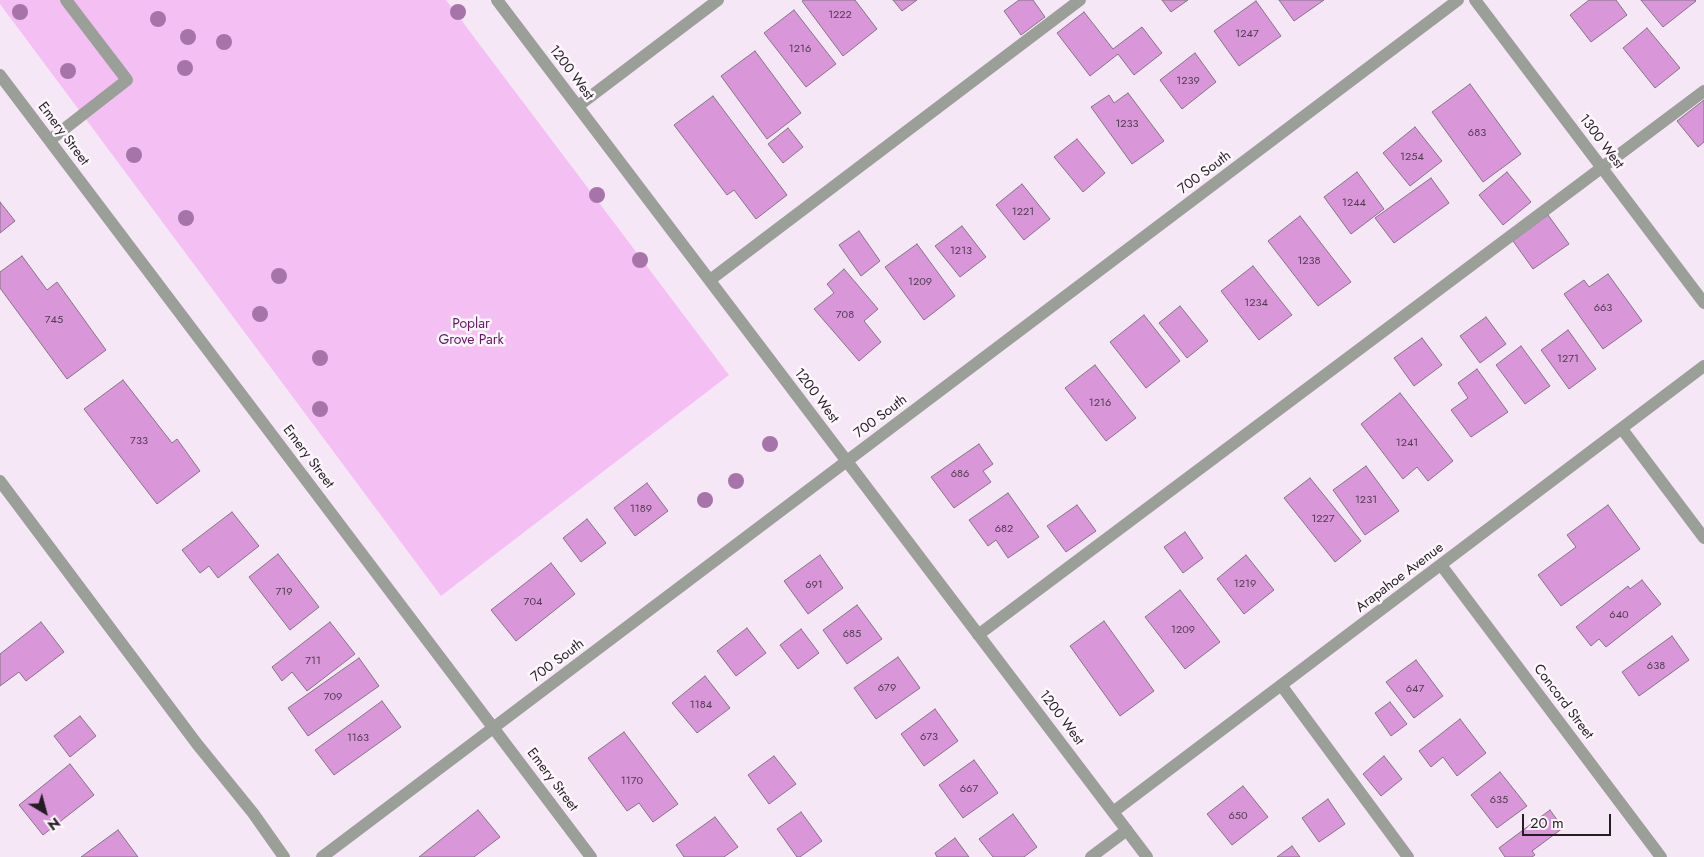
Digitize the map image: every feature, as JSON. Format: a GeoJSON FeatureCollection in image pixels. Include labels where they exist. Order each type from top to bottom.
{"type":"FeatureCollection","features":[{"type":"Feature","properties":{"kind":"street"},"geometry":{"type":"LineString","coordinates":[[50,140],[127,80],[66,0]]}},
{"type":"Feature","properties":{"kind":"street","name":"1200 West"},"geometry":{"type":"LineString","coordinates":[[497,0],[1147,857]]}},
{"type":"Feature","properties":{"kind":"street"},"geometry":{"type":"LineString","coordinates":[[578,106],[718,0]]}},
{"type":"Feature","properties":{"kind":"street"},"geometry":{"type":"LineString","coordinates":[[710,280],[1080,0]]}},
{"type":"Feature","properties":{"kind":"street","name":"700 South"},"geometry":{"type":"LineString","coordinates":[[322,857],[1458,0]]}},
{"type":"Feature","properties":{"kind":"street","name":"1300 West"},"geometry":{"type":"LineString","coordinates":[[1475,0],[1704,303]]}},
{"type":"Feature","properties":{"kind":"street","name":"Emery Street"},"geometry":{"type":"LineString","coordinates":[[0,74],[591,857]]}},
{"type":"Feature","properties":{"kind":"street"},"geometry":{"type":"LineString","coordinates":[[978,635],[1704,90]]}},
{"type":"Feature","properties":{"kind":"street","name":"Arapahoe Avenue"},"geometry":{"type":"LineString","coordinates":[[1113,812],[1704,366]]}},
{"type":"Feature","properties":{"kind":"street"},"geometry":{"type":"LineString","coordinates":[[1622,429],[1704,538]]}},
{"type":"Feature","properties":{"kind":"street"},"geometry":{"type":"LineString","coordinates":[[0,481],[191,736],[253,813],[284,857]]}},
{"type":"Feature","properties":{"kind":"street","name":"Concord Street"},"geometry":{"type":"LineString","coordinates":[[1441,566],[1661,857]]}},
{"type":"Feature","properties":{"kind":"street"},"geometry":{"type":"LineString","coordinates":[[1281,686],[1408,857]]}},
{"type":"Feature","properties":{"kind":"street"},"geometry":{"type":"LineString","coordinates":[[1091,857],[1127,830]]}},
{"type":"Feature","properties":{"kind":"green space","name":"Poplar Grove Park"},"geometry":{"type":"Polygon","coordinates":[[[0,0],[446,0],[729,375],[441,596],[0,4],[0,0]]]}},
{"type":"Feature","properties":{"kind":"building"},"geometry":{"type":"Polygon","coordinates":[[[855,0],[877,29],[843,56],[802,1],[855,0]]]}},
{"type":"Feature","properties":{"kind":"building"},"geometry":{"type":"Polygon","coordinates":[[[893,0],[917,0],[902,11],[893,0]]]}},
{"type":"Feature","properties":{"kind":"building"},"geometry":{"type":"Polygon","coordinates":[[[1019,0],[1033,0],[1045,17],[1021,35],[1004,11],[1019,0]]]}},
{"type":"Feature","properties":{"kind":"building"},"geometry":{"type":"Polygon","coordinates":[[[1162,0],[1188,0],[1171,12],[1162,0]]]}},
{"type":"Feature","properties":{"kind":"building"},"geometry":{"type":"Polygon","coordinates":[[[1279,0],[1324,0],[1294,21],[1279,0]]]}},
{"type":"Feature","properties":{"kind":"building"},"geometry":{"type":"Polygon","coordinates":[[[1589,0],[1616,0],[1627,15],[1591,42],[1570,15],[1589,0]]]}},
{"type":"Feature","properties":{"kind":"building"},"geometry":{"type":"Polygon","coordinates":[[[1641,0],[1695,0],[1696,1],[1663,27],[1641,0]]]}},
{"type":"Feature","properties":{"kind":"building"},"geometry":{"type":"Polygon","coordinates":[[[1256,1],[1281,36],[1239,66],[1214,31],[1256,1]]]}},
{"type":"Feature","properties":{"kind":"building"},"geometry":{"type":"Polygon","coordinates":[[[794,10],[836,64],[806,87],[764,33],[794,10]]]}},
{"type":"Feature","properties":{"kind":"building"},"geometry":{"type":"Polygon","coordinates":[[[1084,12],[1113,49],[1142,27],[1162,53],[1134,75],[1118,54],[1090,76],[1057,33],[1084,12]]]}},
{"type":"Feature","properties":{"kind":"building"},"geometry":{"type":"Polygon","coordinates":[[[1647,28],[1680,68],[1655,88],[1623,48],[1647,28]]]}},
{"type":"Feature","properties":{"kind":"building"},"geometry":{"type":"Polygon","coordinates":[[[755,51],[801,113],[767,139],[721,76],[755,51]]]}},
{"type":"Feature","properties":{"kind":"building"},"geometry":{"type":"Polygon","coordinates":[[[1195,53],[1216,82],[1182,109],[1160,80],[1195,53]]]}},
{"type":"Feature","properties":{"kind":"building"},"geometry":{"type":"Polygon","coordinates":[[[1470,84],[1521,154],[1483,182],[1432,112],[1470,84]]]}},
{"type":"Feature","properties":{"kind":"building"},"geometry":{"type":"Polygon","coordinates":[[[1128,93],[1164,141],[1132,164],[1091,107],[1109,95],[1114,103],[1128,93]]]}},
{"type":"Feature","properties":{"kind":"building"},"geometry":{"type":"Polygon","coordinates":[[[713,96],[787,195],[756,219],[734,190],[727,195],[674,125],[713,96]]]}},
{"type":"Feature","properties":{"kind":"building"},"geometry":{"type":"Polygon","coordinates":[[[1704,100],[1704,142],[1698,147],[1677,121],[1704,100]]]}},
{"type":"Feature","properties":{"kind":"building"},"geometry":{"type":"Polygon","coordinates":[[[1415,127],[1442,161],[1410,186],[1383,153],[1415,127]]]}},
{"type":"Feature","properties":{"kind":"building"},"geometry":{"type":"Polygon","coordinates":[[[788,128],[803,147],[783,163],[768,144],[788,128]]]}},
{"type":"Feature","properties":{"kind":"building"},"geometry":{"type":"Polygon","coordinates":[[[1077,139],[1105,173],[1083,192],[1054,157],[1077,139]]]}},
{"type":"Feature","properties":{"kind":"building"},"geometry":{"type":"Polygon","coordinates":[[[1357,172],[1384,209],[1351,234],[1324,197],[1357,172]]]}},
{"type":"Feature","properties":{"kind":"building"},"geometry":{"type":"Polygon","coordinates":[[[1507,172],[1531,202],[1503,225],[1479,195],[1507,172]]]}},
{"type":"Feature","properties":{"kind":"building"},"geometry":{"type":"Polygon","coordinates":[[[1431,178],[1449,203],[1394,243],[1375,218],[1431,178]]]}},
{"type":"Feature","properties":{"kind":"building"},"geometry":{"type":"Polygon","coordinates":[[[1022,184],[1050,219],[1024,240],[996,205],[1022,184]]]}},
{"type":"Feature","properties":{"kind":"building"},"geometry":{"type":"Polygon","coordinates":[[[0,202],[15,221],[0,233],[0,202]]]}},
{"type":"Feature","properties":{"kind":"building"},"geometry":{"type":"Polygon","coordinates":[[[1548,215],[1569,244],[1533,269],[1513,241],[1548,215]]]}},
{"type":"Feature","properties":{"kind":"building"},"geometry":{"type":"Polygon","coordinates":[[[1300,216],[1351,282],[1318,306],[1268,241],[1300,216]]]}},
{"type":"Feature","properties":{"kind":"building"},"geometry":{"type":"Polygon","coordinates":[[[962,226],[986,257],[960,277],[935,246],[962,226]]]}},
{"type":"Feature","properties":{"kind":"building"},"geometry":{"type":"Polygon","coordinates":[[[859,231],[880,261],[861,276],[839,245],[859,231]]]}},
{"type":"Feature","properties":{"kind":"building"},"geometry":{"type":"Polygon","coordinates":[[[917,244],[955,296],[924,320],[885,267],[917,244]]]}},
{"type":"Feature","properties":{"kind":"building"},"geometry":{"type":"Polygon","coordinates":[[[22,256],[47,290],[57,282],[106,350],[67,379],[0,288],[0,272],[22,256]]]}},
{"type":"Feature","properties":{"kind":"building"},"geometry":{"type":"Polygon","coordinates":[[[1253,266],[1292,315],[1259,340],[1221,291],[1253,266]]]}},
{"type":"Feature","properties":{"kind":"building"},"geometry":{"type":"Polygon","coordinates":[[[844,269],[878,309],[864,321],[881,342],[859,361],[814,309],[834,293],[827,284],[844,269]]]}},
{"type":"Feature","properties":{"kind":"building"},"geometry":{"type":"Polygon","coordinates":[[[1608,274],[1642,321],[1603,349],[1564,294],[1584,280],[1589,287],[1608,274]]]}},
{"type":"Feature","properties":{"kind":"building"},"geometry":{"type":"Polygon","coordinates":[[[1180,306],[1208,341],[1187,358],[1159,323],[1180,306]]]}},
{"type":"Feature","properties":{"kind":"building"},"geometry":{"type":"Polygon","coordinates":[[[1144,315],[1180,361],[1146,388],[1110,342],[1144,315]]]}},
{"type":"Feature","properties":{"kind":"building"},"geometry":{"type":"Polygon","coordinates":[[[1486,317],[1506,344],[1480,363],[1460,336],[1486,317]]]}},
{"type":"Feature","properties":{"kind":"building"},"geometry":{"type":"Polygon","coordinates":[[[1568,330],[1596,369],[1569,389],[1541,350],[1568,330]]]}},
{"type":"Feature","properties":{"kind":"building"},"geometry":{"type":"Polygon","coordinates":[[[1422,338],[1442,365],[1414,386],[1394,358],[1422,338]]]}},
{"type":"Feature","properties":{"kind":"building"},"geometry":{"type":"Polygon","coordinates":[[[1521,346],[1550,386],[1525,404],[1496,365],[1521,346]]]}},
{"type":"Feature","properties":{"kind":"building"},"geometry":{"type":"Polygon","coordinates":[[[1095,365],[1136,418],[1106,441],[1065,388],[1095,365]]]}},
{"type":"Feature","properties":{"kind":"building"},"geometry":{"type":"Polygon","coordinates":[[[1477,369],[1508,412],[1471,437],[1451,410],[1468,398],[1458,383],[1477,369]]]}},
{"type":"Feature","properties":{"kind":"building"},"geometry":{"type":"Polygon","coordinates":[[[123,380],[172,443],[177,439],[200,471],[157,504],[84,409],[123,380]]]}},
{"type":"Feature","properties":{"kind":"building"},"geometry":{"type":"Polygon","coordinates":[[[1400,393],[1453,461],[1428,481],[1417,467],[1403,479],[1361,424],[1400,393]]]}},
{"type":"Feature","properties":{"kind":"building"},"geometry":{"type":"Polygon","coordinates":[[[979,444],[993,464],[983,471],[991,482],[954,508],[931,477],[979,444]]]}},
{"type":"Feature","properties":{"kind":"building"},"geometry":{"type":"Polygon","coordinates":[[[1366,466],[1399,511],[1365,535],[1333,490],[1366,466]]]}},
{"type":"Feature","properties":{"kind":"building"},"geometry":{"type":"Polygon","coordinates":[[[1310,478],[1361,541],[1335,562],[1284,498],[1310,478]]]}},
{"type":"Feature","properties":{"kind":"building"},"geometry":{"type":"Polygon","coordinates":[[[647,483],[668,511],[635,536],[614,508],[647,483]]]}},
{"type":"Feature","properties":{"kind":"building"},"geometry":{"type":"Polygon","coordinates":[[[1008,493],[1039,537],[1008,558],[996,540],[988,546],[969,520],[1008,493]]]}},
{"type":"Feature","properties":{"kind":"building"},"geometry":{"type":"Polygon","coordinates":[[[1077,505],[1096,531],[1066,552],[1047,526],[1077,505]]]}},
{"type":"Feature","properties":{"kind":"building"},"geometry":{"type":"Polygon","coordinates":[[[1608,505],[1640,549],[1561,606],[1538,575],[1576,547],[1567,535],[1608,505]]]}},
{"type":"Feature","properties":{"kind":"building"},"geometry":{"type":"Polygon","coordinates":[[[232,512],[259,546],[218,578],[209,566],[200,573],[182,550],[232,512]]]}},
{"type":"Feature","properties":{"kind":"building"},"geometry":{"type":"Polygon","coordinates":[[[587,519],[606,543],[581,562],[563,538],[587,519]]]}},
{"type":"Feature","properties":{"kind":"building"},"geometry":{"type":"Polygon","coordinates":[[[1185,532],[1203,558],[1183,573],[1164,547],[1185,532]]]}},
{"type":"Feature","properties":{"kind":"building"},"geometry":{"type":"Polygon","coordinates":[[[278,554],[319,607],[290,630],[249,577],[278,554]]]}},
{"type":"Feature","properties":{"kind":"building"},"geometry":{"type":"Polygon","coordinates":[[[820,555],[843,588],[808,614],[784,581],[820,555]]]}},
{"type":"Feature","properties":{"kind":"building"},"geometry":{"type":"Polygon","coordinates":[[[1246,555],[1274,590],[1244,614],[1217,579],[1246,555]]]}},
{"type":"Feature","properties":{"kind":"building"},"geometry":{"type":"Polygon","coordinates":[[[551,563],[575,594],[516,641],[491,610],[551,563]]]}},
{"type":"Feature","properties":{"kind":"building"},"geometry":{"type":"Polygon","coordinates":[[[1642,580],[1661,604],[1606,647],[1599,639],[1591,646],[1576,627],[1628,586],[1630,589],[1642,580]]]}},
{"type":"Feature","properties":{"kind":"building"},"geometry":{"type":"Polygon","coordinates":[[[1180,590],[1220,642],[1185,669],[1145,617],[1180,590]]]}},
{"type":"Feature","properties":{"kind":"building"},"geometry":{"type":"Polygon","coordinates":[[[857,605],[882,639],[847,664],[823,630],[857,605]]]}},
{"type":"Feature","properties":{"kind":"building"},"geometry":{"type":"Polygon","coordinates":[[[1104,621],[1154,691],[1120,716],[1070,646],[1104,621]]]}},
{"type":"Feature","properties":{"kind":"building"},"geometry":{"type":"Polygon","coordinates":[[[41,622],[64,652],[26,681],[19,672],[0,686],[0,654],[41,622]]]}},
{"type":"Feature","properties":{"kind":"building"},"geometry":{"type":"Polygon","coordinates":[[[330,622],[355,654],[307,691],[292,672],[282,681],[272,667],[330,622]]]}},
{"type":"Feature","properties":{"kind":"building"},"geometry":{"type":"Polygon","coordinates":[[[747,628],[766,653],[736,676],[717,651],[747,628]]]}},
{"type":"Feature","properties":{"kind":"building"},"geometry":{"type":"Polygon","coordinates":[[[801,629],[819,653],[798,669],[780,645],[801,629]]]}},
{"type":"Feature","properties":{"kind":"building"},"geometry":{"type":"Polygon","coordinates":[[[1672,636],[1689,660],[1639,696],[1622,672],[1672,636]]]}},
{"type":"Feature","properties":{"kind":"building"},"geometry":{"type":"Polygon","coordinates":[[[898,657],[920,688],[876,719],[854,688],[898,657]]]}},
{"type":"Feature","properties":{"kind":"building"},"geometry":{"type":"Polygon","coordinates":[[[359,658],[379,686],[308,736],[288,708],[359,658]]]}},
{"type":"Feature","properties":{"kind":"building"},"geometry":{"type":"Polygon","coordinates":[[[1416,660],[1443,696],[1414,718],[1386,682],[1416,660]]]}},
{"type":"Feature","properties":{"kind":"building"},"geometry":{"type":"Polygon","coordinates":[[[705,676],[730,708],[697,733],[672,703],[705,676]]]}},
{"type":"Feature","properties":{"kind":"building"},"geometry":{"type":"Polygon","coordinates":[[[382,701],[401,727],[334,775],[315,750],[382,701]]]}},
{"type":"Feature","properties":{"kind":"building"},"geometry":{"type":"Polygon","coordinates":[[[1390,702],[1407,724],[1391,736],[1375,713],[1390,702]]]}},
{"type":"Feature","properties":{"kind":"building"},"geometry":{"type":"Polygon","coordinates":[[[935,709],[958,741],[924,766],[901,734],[935,709]]]}},
{"type":"Feature","properties":{"kind":"building"},"geometry":{"type":"Polygon","coordinates":[[[80,716],[96,736],[70,757],[54,736],[80,716]]]}},
{"type":"Feature","properties":{"kind":"building"},"geometry":{"type":"Polygon","coordinates":[[[1460,719],[1486,753],[1457,776],[1443,757],[1431,767],[1419,751],[1460,719]]]}},
{"type":"Feature","properties":{"kind":"building"},"geometry":{"type":"Polygon","coordinates":[[[624,732],[678,804],[653,822],[639,803],[627,811],[588,758],[624,732]]]}},
{"type":"Feature","properties":{"kind":"building"},"geometry":{"type":"Polygon","coordinates":[[[774,756],[796,784],[769,804],[748,775],[774,756]]]}},
{"type":"Feature","properties":{"kind":"building"},"geometry":{"type":"Polygon","coordinates":[[[1384,756],[1402,779],[1381,796],[1363,774],[1384,756]]]}},
{"type":"Feature","properties":{"kind":"building"},"geometry":{"type":"Polygon","coordinates":[[[974,760],[998,793],[963,818],[939,785],[974,760]]]}},
{"type":"Feature","properties":{"kind":"building"},"geometry":{"type":"Polygon","coordinates":[[[70,764],[94,795],[43,835],[19,805],[70,764]]]}},
{"type":"Feature","properties":{"kind":"building"},"geometry":{"type":"Polygon","coordinates":[[[1500,772],[1527,806],[1497,828],[1471,795],[1500,772]]]}},
{"type":"Feature","properties":{"kind":"building"},"geometry":{"type":"Polygon","coordinates":[[[1243,786],[1268,817],[1232,845],[1207,814],[1243,786]]]}},
{"type":"Feature","properties":{"kind":"building"},"geometry":{"type":"Polygon","coordinates":[[[1328,799],[1345,824],[1319,842],[1302,818],[1328,799]]]}},
{"type":"Feature","properties":{"kind":"building"},"geometry":{"type":"Polygon","coordinates":[[[478,810],[500,837],[474,857],[419,857],[478,810]]]}},
{"type":"Feature","properties":{"kind":"building"},"geometry":{"type":"Polygon","coordinates":[[[1550,810],[1563,828],[1532,851],[1535,855],[1532,857],[1505,857],[1499,848],[1550,810]]]}},
{"type":"Feature","properties":{"kind":"building"},"geometry":{"type":"Polygon","coordinates":[[[801,812],[822,841],[800,857],[797,857],[777,829],[801,812]]]}},
{"type":"Feature","properties":{"kind":"building"},"geometry":{"type":"Polygon","coordinates":[[[1013,814],[1037,847],[1024,857],[993,857],[979,839],[1013,814]]]}},
{"type":"Feature","properties":{"kind":"building"},"geometry":{"type":"Polygon","coordinates":[[[715,817],[738,847],[724,857],[684,857],[676,845],[715,817]]]}},
{"type":"Feature","properties":{"kind":"building"},"geometry":{"type":"Polygon","coordinates":[[[118,830],[138,857],[81,857],[118,830]]]}},
{"type":"Feature","properties":{"kind":"building"},"geometry":{"type":"Polygon","coordinates":[[[955,838],[969,857],[937,857],[935,853],[955,838]]]}},
{"type":"Feature","properties":{"kind":"building"},"geometry":{"type":"Polygon","coordinates":[[[1292,846],[1300,857],[1277,857],[1292,846]]]}}]}
